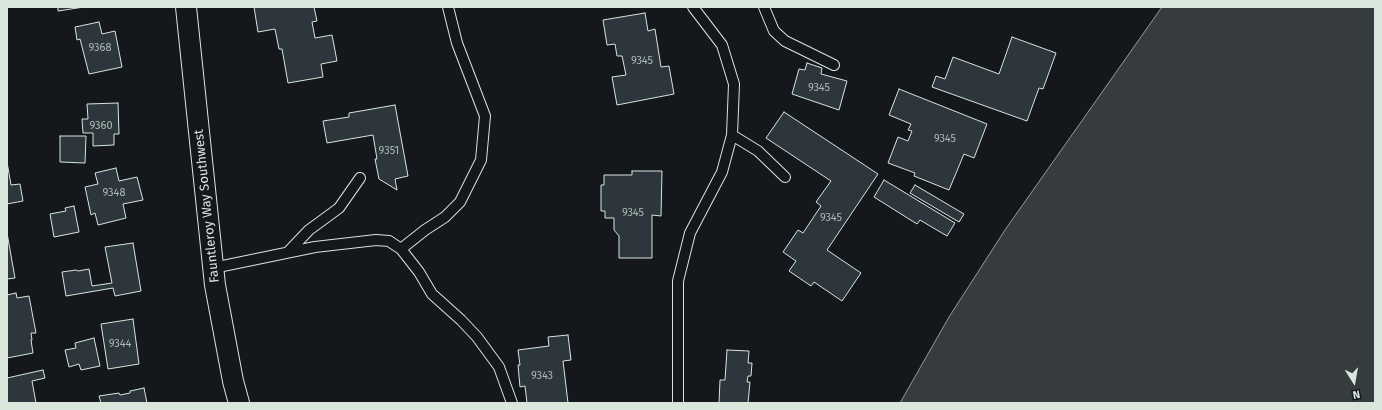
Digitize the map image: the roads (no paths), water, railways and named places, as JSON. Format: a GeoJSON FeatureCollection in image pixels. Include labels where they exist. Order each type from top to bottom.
{"type":"FeatureCollection","features":[{"type":"Feature","properties":{"kind":"street","name":"Fauntleroy Way Southwest"},"geometry":{"type":"LineString","coordinates":[[186,7],[215,285],[233,381],[239,403]]}},
{"type":"Feature","properties":{"kind":"lane"},"geometry":{"type":"LineString","coordinates":[[401,249],[425,230],[445,217],[460,202],[481,160],[485,116],[457,43],[448,7]]}},
{"type":"Feature","properties":{"kind":"lane"},"geometry":{"type":"LineString","coordinates":[[678,403],[678,281],[690,233],[722,172],[732,135],[734,84],[722,45],[693,7]]}},
{"type":"Feature","properties":{"kind":"lane"},"geometry":{"type":"LineString","coordinates":[[764,7],[774,31],[785,41],[834,65]]}},
{"type":"Feature","properties":{"kind":"lane"},"geometry":{"type":"LineString","coordinates":[[732,135],[758,151],[784,177]]}},
{"type":"Feature","properties":{"kind":"lane"},"geometry":{"type":"LineString","coordinates":[[289,252],[309,230],[338,208],[360,178]]}},
{"type":"Feature","properties":{"kind":"lane"},"geometry":{"type":"LineString","coordinates":[[213,268],[289,252],[376,240],[389,241],[401,249],[432,294],[472,331],[499,367],[512,403]]}}]}
